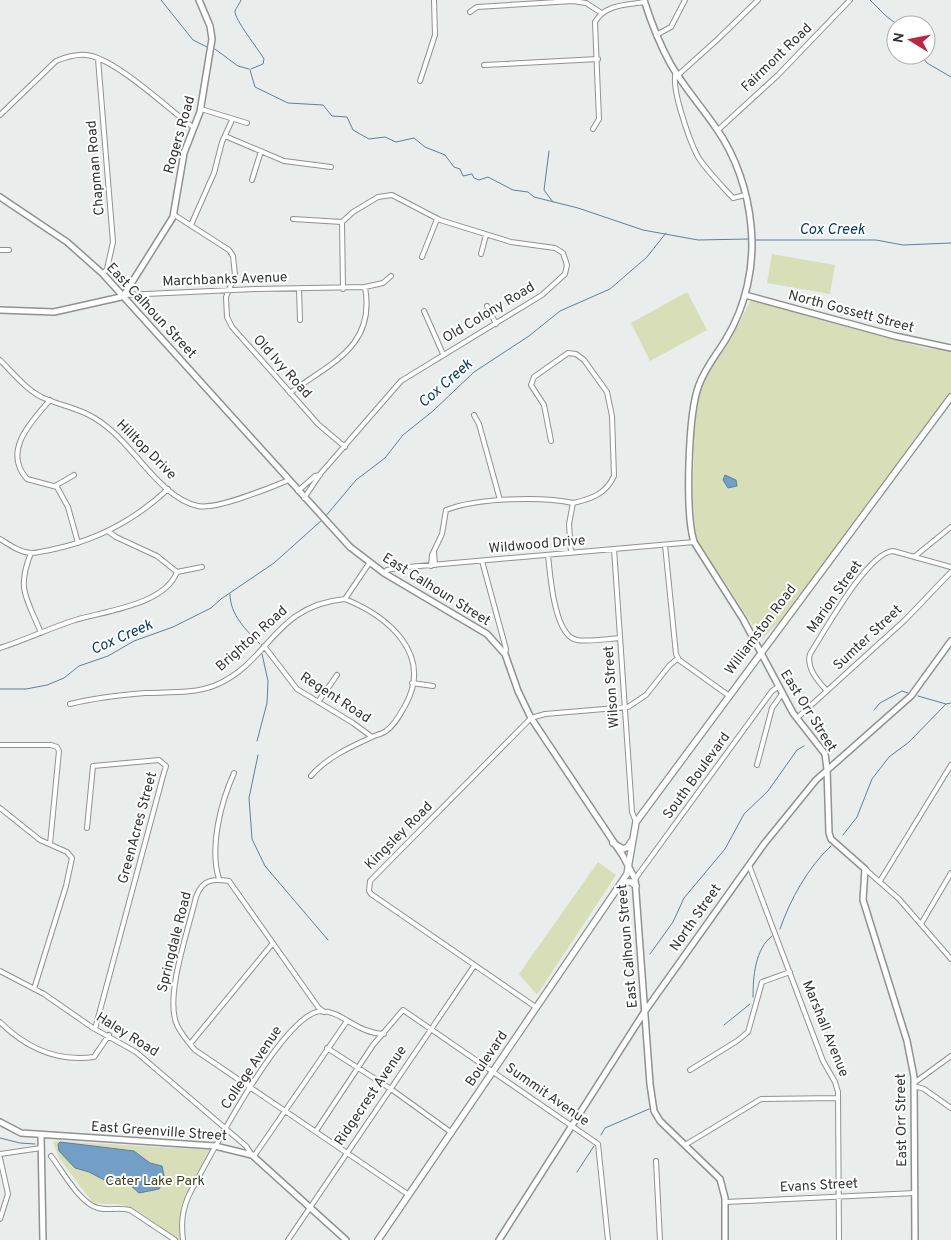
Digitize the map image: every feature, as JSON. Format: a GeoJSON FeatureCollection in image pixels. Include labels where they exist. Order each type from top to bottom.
{"type":"FeatureCollection","features":[{"type":"Feature","properties":{"kind":"main road","name":"Williamston Road"},"geometry":{"type":"LineString","coordinates":[[616,891],[622,882],[628,866],[636,822],[760,651],[951,397]]}},
{"type":"Feature","properties":{"kind":"main road"},"geometry":{"type":"LineString","coordinates":[[613,843],[620,848],[626,849],[632,840]]}},
{"type":"Feature","properties":{"kind":"main road"},"geometry":{"type":"LineString","coordinates":[[622,882],[630,882],[636,886]]}},
{"type":"Feature","properties":{"kind":"main road","name":"Boulevard"},"geometry":{"type":"LineString","coordinates":[[378,1240],[616,891]]}},
{"type":"Feature","properties":{"kind":"street","name":"Rogers Road"},"geometry":{"type":"LineString","coordinates":[[124,295],[173,214],[180,168],[193,127],[201,109],[212,39],[210,26],[199,0]]}},
{"type":"Feature","properties":{"kind":"street"},"geometry":{"type":"LineString","coordinates":[[420,80],[435,35],[434,0]]}},
{"type":"Feature","properties":{"kind":"street"},"geometry":{"type":"LineString","coordinates":[[470,12],[477,7],[573,0],[586,3],[600,12]]}},
{"type":"Feature","properties":{"kind":"street"},"geometry":{"type":"LineString","coordinates":[[656,35],[670,27],[685,0]]}},
{"type":"Feature","properties":{"kind":"street"},"geometry":{"type":"LineString","coordinates":[[746,195],[733,198],[700,160],[689,135],[674,85],[677,73],[718,40],[758,0]]}},
{"type":"Feature","properties":{"kind":"street","name":"Fairmont Road"},"geometry":{"type":"LineString","coordinates":[[718,130],[778,75],[850,0]]}},
{"type":"Feature","properties":{"kind":"street"},"geometry":{"type":"LineString","coordinates":[[593,128],[599,119],[595,22],[600,12],[608,8],[645,1]]}},
{"type":"Feature","properties":{"kind":"street","name":"East Orr Street"},"geometry":{"type":"LineString","coordinates":[[645,1],[656,35],[677,73],[718,130],[739,173],[746,195],[751,226],[751,250],[745,294],[736,321],[706,370],[696,392],[692,420],[689,506],[694,542],[743,619],[782,694],[797,718],[823,750],[827,769],[829,833],[831,839],[866,869],[863,900],[907,1041],[914,1084],[915,1240]]}},
{"type":"Feature","properties":{"kind":"street"},"geometry":{"type":"LineString","coordinates":[[0,115],[56,61],[67,56],[87,55],[98,58],[130,78],[193,127]]}},
{"type":"Feature","properties":{"kind":"street","name":"Chapman Road"},"geometry":{"type":"LineString","coordinates":[[98,58],[113,242],[107,268],[103,274]]}},
{"type":"Feature","properties":{"kind":"street"},"geometry":{"type":"LineString","coordinates":[[484,65],[598,59]]}},
{"type":"Feature","properties":{"kind":"street"},"geometry":{"type":"LineString","coordinates":[[201,109],[247,123]]}},
{"type":"Feature","properties":{"kind":"street"},"geometry":{"type":"LineString","coordinates":[[191,225],[214,173],[232,120]]}},
{"type":"Feature","properties":{"kind":"street"},"geometry":{"type":"LineString","coordinates":[[225,136],[284,161],[331,167]]}},
{"type":"Feature","properties":{"kind":"street"},"geometry":{"type":"LineString","coordinates":[[252,180],[261,150]]}},
{"type":"Feature","properties":{"kind":"street","name":"Old Colony Road"},"geometry":{"type":"LineString","coordinates":[[304,498],[320,475],[345,448],[401,380],[496,324],[551,288],[565,274],[567,265],[563,253],[555,248],[511,242],[437,219],[400,197],[388,195],[378,197],[342,222]]}},
{"type":"Feature","properties":{"kind":"street","name":"East Calhoun Street"},"geometry":{"type":"LineString","coordinates":[[0,197],[67,242],[103,274],[124,295],[326,523],[350,547],[384,573],[487,634],[505,654],[518,691],[531,718],[635,879],[654,1112],[660,1121],[720,1179],[725,1202],[725,1240]]}},
{"type":"Feature","properties":{"kind":"street","name":"Old Ivy Road"},"geometry":{"type":"LineString","coordinates":[[173,214],[229,250],[233,256],[235,275],[228,290],[226,309],[232,327],[318,424],[345,448]]}},
{"type":"Feature","properties":{"kind":"street"},"geometry":{"type":"LineString","coordinates":[[293,219],[342,222],[343,288]]}},
{"type":"Feature","properties":{"kind":"street"},"geometry":{"type":"LineString","coordinates":[[422,257],[437,219]]}},
{"type":"Feature","properties":{"kind":"street"},"geometry":{"type":"LineString","coordinates":[[481,254],[486,235]]}},
{"type":"Feature","properties":{"kind":"street"},"geometry":{"type":"LineString","coordinates":[[0,250],[9,250]]}},
{"type":"Feature","properties":{"kind":"street","name":"Marchbanks Avenue"},"geometry":{"type":"LineString","coordinates":[[0,310],[54,312],[124,295],[228,290],[365,287],[387,281],[391,276]]}},
{"type":"Feature","properties":{"kind":"street"},"geometry":{"type":"LineString","coordinates":[[290,393],[357,342],[367,316],[365,287]]}},
{"type":"Feature","properties":{"kind":"street"},"geometry":{"type":"LineString","coordinates":[[299,289],[300,320]]}},
{"type":"Feature","properties":{"kind":"street","name":"North Gossett Street"},"geometry":{"type":"LineString","coordinates":[[745,294],[929,346],[951,348]]}},
{"type":"Feature","properties":{"kind":"street"},"geometry":{"type":"LineString","coordinates":[[486,306],[496,324]]}},
{"type":"Feature","properties":{"kind":"street"},"geometry":{"type":"LineString","coordinates":[[424,311],[444,354]]}},
{"type":"Feature","properties":{"kind":"street"},"geometry":{"type":"LineString","coordinates":[[433,566],[434,552],[442,534],[446,510],[500,500],[562,501],[573,503],[603,492],[614,476],[612,416],[607,392],[584,360],[576,354],[568,353],[534,377],[531,385],[546,410],[551,441]]}},
{"type":"Feature","properties":{"kind":"street","name":"Hilltop Drive"},"geometry":{"type":"LineString","coordinates":[[0,360],[33,391],[50,400],[83,411],[112,430],[168,489],[186,502],[206,507],[258,492],[288,480]]}},
{"type":"Feature","properties":{"kind":"street"},"geometry":{"type":"LineString","coordinates":[[50,400],[18,443],[17,455],[19,466],[27,479],[55,486],[62,495],[68,507],[78,543]]}},
{"type":"Feature","properties":{"kind":"street"},"geometry":{"type":"LineString","coordinates":[[474,415],[479,424],[500,500]]}},
{"type":"Feature","properties":{"kind":"street"},"geometry":{"type":"LineString","coordinates":[[55,486],[74,475]]}},
{"type":"Feature","properties":{"kind":"street","name":"Old Colony Road"},"geometry":{"type":"LineString","coordinates":[[298,491],[315,476],[320,475]]}},
{"type":"Feature","properties":{"kind":"street"},"geometry":{"type":"LineString","coordinates":[[0,539],[16,549],[31,553],[78,543],[109,532],[153,503],[168,489]]}},
{"type":"Feature","properties":{"kind":"street"},"geometry":{"type":"LineString","coordinates":[[571,553],[569,524],[573,503]]}},
{"type":"Feature","properties":{"kind":"street"},"geometry":{"type":"LineString","coordinates":[[914,556],[951,527]]}},
{"type":"Feature","properties":{"kind":"street"},"geometry":{"type":"LineString","coordinates":[[109,532],[157,556],[177,572]]}},
{"type":"Feature","properties":{"kind":"street","name":"Wildwood Drive"},"geometry":{"type":"LineString","coordinates":[[384,573],[387,570],[694,542]]}},
{"type":"Feature","properties":{"kind":"street"},"geometry":{"type":"LineString","coordinates":[[665,545],[676,654],[678,658],[728,695]]}},
{"type":"Feature","properties":{"kind":"street","name":"Wilson Street"},"geometry":{"type":"LineString","coordinates":[[614,549],[632,812],[636,822]]}},
{"type":"Feature","properties":{"kind":"street","name":"Marion Street"},"geometry":{"type":"LineString","coordinates":[[827,691],[812,671],[808,659],[852,588],[874,562],[887,551],[914,556],[951,567]]}},
{"type":"Feature","properties":{"kind":"street"},"geometry":{"type":"LineString","coordinates":[[31,553],[23,572],[22,583],[41,633]]}},
{"type":"Feature","properties":{"kind":"street"},"geometry":{"type":"LineString","coordinates":[[548,555],[557,610],[563,630],[576,640],[620,638]]}},
{"type":"Feature","properties":{"kind":"street"},"geometry":{"type":"LineString","coordinates":[[482,561],[506,650],[505,654]]}},
{"type":"Feature","properties":{"kind":"street"},"geometry":{"type":"LineString","coordinates":[[345,599],[370,562]]}},
{"type":"Feature","properties":{"kind":"street"},"geometry":{"type":"LineString","coordinates":[[0,648],[87,616],[131,607],[155,594],[170,583],[177,572],[202,567]]}},
{"type":"Feature","properties":{"kind":"street","name":"Sumter Street"},"geometry":{"type":"LineString","coordinates":[[797,718],[906,620],[951,572]]}},
{"type":"Feature","properties":{"kind":"street","name":"Brighton Road"},"geometry":{"type":"LineString","coordinates":[[70,704],[103,697],[199,690],[214,686],[229,678],[299,612],[329,600],[345,599]]}},
{"type":"Feature","properties":{"kind":"street","name":"Regent Road"},"geometry":{"type":"LineString","coordinates":[[264,646],[290,683],[372,737],[387,731],[398,718],[410,697],[413,670],[409,652],[394,628],[368,609],[345,599]]}},
{"type":"Feature","properties":{"kind":"street","name":"North Street"},"geometry":{"type":"LineString","coordinates":[[501,1239],[645,1011],[749,864],[827,769],[911,696],[951,641]]}},
{"type":"Feature","properties":{"kind":"street"},"geometry":{"type":"LineString","coordinates":[[531,718],[546,714],[625,708],[646,695],[669,666],[678,658]]}},
{"type":"Feature","properties":{"kind":"street"},"geometry":{"type":"LineString","coordinates":[[318,702],[337,675]]}},
{"type":"Feature","properties":{"kind":"street"},"geometry":{"type":"LineString","coordinates":[[412,683],[433,686]]}},
{"type":"Feature","properties":{"kind":"street","name":"South Boulevard"},"geometry":{"type":"LineString","coordinates":[[635,879],[772,691],[778,687]]}},
{"type":"Feature","properties":{"kind":"street"},"geometry":{"type":"LineString","coordinates":[[757,765],[772,708],[782,694]]}},
{"type":"Feature","properties":{"kind":"street","name":"Kingsley Road"},"geometry":{"type":"LineString","coordinates":[[531,718],[370,881],[368,886],[371,894],[537,1008]]}},
{"type":"Feature","properties":{"kind":"street"},"geometry":{"type":"LineString","coordinates":[[311,776],[326,761],[372,737]]}},
{"type":"Feature","properties":{"kind":"street"},"geometry":{"type":"LineString","coordinates":[[0,745],[51,745],[59,751],[50,844]]}},
{"type":"Feature","properties":{"kind":"street","name":"GreenAcres Street"},"geometry":{"type":"LineString","coordinates":[[87,828],[93,766],[159,760],[163,762],[166,766],[95,1029]]}},
{"type":"Feature","properties":{"kind":"street"},"geometry":{"type":"LineString","coordinates":[[880,881],[951,765]]}},
{"type":"Feature","properties":{"kind":"street"},"geometry":{"type":"LineString","coordinates":[[234,773],[229,784],[217,835],[216,870],[219,879],[229,882],[324,1012],[346,1021],[360,1030],[384,1034],[357,1068],[316,1131]]}},
{"type":"Feature","properties":{"kind":"street"},"geometry":{"type":"LineString","coordinates":[[0,808],[40,840],[67,852],[72,858],[71,867],[34,989]]}},
{"type":"Feature","properties":{"kind":"street","name":"Marshall Avenue"},"geometry":{"type":"LineString","coordinates":[[749,864],[823,1061],[835,1082],[838,1098],[839,1240]]}},
{"type":"Feature","properties":{"kind":"street"},"geometry":{"type":"LineString","coordinates":[[866,869],[921,924],[951,959]]}},
{"type":"Feature","properties":{"kind":"street"},"geometry":{"type":"LineString","coordinates":[[921,924],[951,873]]}},
{"type":"Feature","properties":{"kind":"street","name":"Springdale Road"},"geometry":{"type":"LineString","coordinates":[[219,879],[209,880],[198,891],[174,988],[172,1008],[176,1025],[190,1044],[409,1195]]}},
{"type":"Feature","properties":{"kind":"street"},"geometry":{"type":"LineString","coordinates":[[190,1044],[273,942]]}},
{"type":"Feature","properties":{"kind":"street","name":"Ridgecrest Avenue"},"geometry":{"type":"LineString","coordinates":[[288,1240],[474,966]]}},
{"type":"Feature","properties":{"kind":"street","name":"Haley Road"},"geometry":{"type":"LineString","coordinates":[[0,971],[34,989],[151,1063],[225,1127],[253,1156]]}},
{"type":"Feature","properties":{"kind":"street"},"geometry":{"type":"LineString","coordinates":[[690,1070],[743,1037],[750,1026],[762,982],[790,972]]}},
{"type":"Feature","properties":{"kind":"street","name":"Summit Avenue"},"geometry":{"type":"LineString","coordinates":[[384,1034],[403,1010],[432,1028],[598,1144],[608,1240]]}},
{"type":"Feature","properties":{"kind":"street","name":"College Avenue"},"geometry":{"type":"LineString","coordinates":[[183,1240],[181,1221],[184,1204],[225,1127],[288,1033],[312,1013],[324,1012]]}},
{"type":"Feature","properties":{"kind":"street"},"geometry":{"type":"LineString","coordinates":[[253,1156],[346,1021]]}},
{"type":"Feature","properties":{"kind":"street"},"geometry":{"type":"LineString","coordinates":[[0,1022],[19,1040],[48,1054],[94,1057],[109,1035]]}},
{"type":"Feature","properties":{"kind":"street"},"geometry":{"type":"LineString","coordinates":[[327,1048],[391,1089],[452,1132]]}},
{"type":"Feature","properties":{"kind":"street"},"geometry":{"type":"LineString","coordinates":[[951,1056],[914,1084],[951,1108]]}},
{"type":"Feature","properties":{"kind":"street"},"geometry":{"type":"LineString","coordinates":[[685,1145],[761,1099],[838,1098]]}},
{"type":"Feature","properties":{"kind":"street","name":"East Greenville Street"},"geometry":{"type":"LineString","coordinates":[[0,1122],[21,1133],[214,1146],[253,1156],[346,1240]]}},
{"type":"Feature","properties":{"kind":"street"},"geometry":{"type":"LineString","coordinates":[[41,1135],[43,1240]]}},
{"type":"Feature","properties":{"kind":"street"},"geometry":{"type":"LineString","coordinates":[[0,1154],[41,1148]]}},
{"type":"Feature","properties":{"kind":"street"},"geometry":{"type":"LineString","coordinates":[[50,1156],[88,1203],[100,1209],[130,1210],[175,1240]]}},
{"type":"Feature","properties":{"kind":"street"},"geometry":{"type":"LineString","coordinates":[[0,1158],[8,1194],[0,1219]]}},
{"type":"Feature","properties":{"kind":"street"},"geometry":{"type":"LineString","coordinates":[[656,1161],[660,1240]]}},
{"type":"Feature","properties":{"kind":"street","name":"Evans Street"},"geometry":{"type":"LineString","coordinates":[[725,1202],[915,1193]]}},
{"type":"Feature","properties":{"kind":"green space"},"geometry":{"type":"Polygon","coordinates":[[[772,254],[835,265],[830,294],[767,283],[772,254]]]}},
{"type":"Feature","properties":{"kind":"green space"},"geometry":{"type":"Polygon","coordinates":[[[687,292],[707,330],[650,361],[631,323],[687,292]]]}},
{"type":"Feature","properties":{"kind":"green space"},"geometry":{"type":"Polygon","coordinates":[[[751,300],[925,348],[951,350],[951,397],[793,608],[762,639],[696,538],[693,503],[694,420],[698,389],[728,344],[751,300]]]}},
{"type":"Feature","properties":{"kind":"green space"},"geometry":{"type":"Polygon","coordinates":[[[598,862],[616,875],[537,995],[519,974],[598,862]]]}},
{"type":"Feature","properties":{"kind":"green space","name":"Cater Lake Park"},"geometry":{"type":"Polygon","coordinates":[[[53,1142],[209,1150],[188,1193],[182,1215],[182,1239],[178,1240],[130,1207],[92,1202],[59,1158],[53,1142]]]}},
{"type":"Feature","properties":{"kind":"water"},"geometry":{"type":"Polygon","coordinates":[[[725,475],[736,480],[737,486],[728,488],[723,480],[725,475]]]}},
{"type":"Feature","properties":{"kind":"water"},"geometry":{"type":"Polygon","coordinates":[[[60,1142],[134,1151],[150,1163],[162,1166],[165,1180],[159,1189],[139,1193],[128,1183],[108,1182],[89,1172],[75,1168],[59,1151],[58,1144],[60,1142]]]}},
{"type":"Feature","properties":{"kind":"waterway"},"geometry":{"type":"LineString","coordinates":[[161,0],[193,40],[209,48]]}},
{"type":"Feature","properties":{"kind":"waterway"},"geometry":{"type":"LineString","coordinates":[[241,0],[235,11],[236,15],[264,59],[263,64],[251,69]]}},
{"type":"Feature","properties":{"kind":"waterway"},"geometry":{"type":"LineString","coordinates":[[870,0],[886,16]]}},
{"type":"Feature","properties":{"kind":"waterway"},"geometry":{"type":"LineString","coordinates":[[215,49],[238,66],[249,69]]}},
{"type":"Feature","properties":{"kind":"waterway"},"geometry":{"type":"LineString","coordinates":[[930,65],[951,77]]}},
{"type":"Feature","properties":{"kind":"waterway"},"geometry":{"type":"LineString","coordinates":[[250,70],[255,87],[288,103],[323,105],[332,116],[347,117],[353,130],[369,139],[385,137],[396,142],[414,138],[425,147],[445,155],[454,167],[460,169],[463,176],[472,174],[474,178],[479,180],[488,177],[513,190],[528,192],[534,197],[578,208],[643,230],[698,240],[749,239]]}},
{"type":"Feature","properties":{"kind":"waterway"},"geometry":{"type":"LineString","coordinates":[[549,151],[544,190],[553,202]]}},
{"type":"Feature","properties":{"kind":"waterway","name":"Cox Creek"},"geometry":{"type":"LineString","coordinates":[[325,517],[356,480],[385,458],[403,435],[433,411],[474,372],[529,336],[560,311],[610,289],[647,257],[666,233]]}},
{"type":"Feature","properties":{"kind":"waterway","name":"Cox Creek"},"geometry":{"type":"LineString","coordinates":[[753,240],[876,240],[903,245],[951,243]]}},
{"type":"Feature","properties":{"kind":"waterway","name":"Cox Creek"},"geometry":{"type":"LineString","coordinates":[[0,689],[26,689],[47,685],[64,678],[79,666],[108,656],[134,641],[173,627],[211,608],[221,599],[274,563],[322,520]]}},
{"type":"Feature","properties":{"kind":"waterway"},"geometry":{"type":"LineString","coordinates":[[230,594],[236,615],[244,628],[260,644]]}},
{"type":"Feature","properties":{"kind":"waterway"},"geometry":{"type":"LineString","coordinates":[[257,741],[267,703],[268,681],[262,654]]}},
{"type":"Feature","properties":{"kind":"waterway"},"geometry":{"type":"LineString","coordinates":[[874,710],[880,703],[902,691],[908,693]]}},
{"type":"Feature","properties":{"kind":"waterway"},"geometry":{"type":"LineString","coordinates":[[918,696],[946,704]]}},
{"type":"Feature","properties":{"kind":"waterway"},"geometry":{"type":"LineString","coordinates":[[843,835],[857,817],[872,779],[889,757],[909,742],[946,704],[951,703]]}},
{"type":"Feature","properties":{"kind":"waterway"},"geometry":{"type":"LineString","coordinates":[[650,954],[673,922],[684,898],[725,849],[744,814],[768,791],[797,750],[804,746]]}},
{"type":"Feature","properties":{"kind":"waterway"},"geometry":{"type":"LineString","coordinates":[[258,755],[249,798],[252,839],[265,866],[328,940]]}},
{"type":"Feature","properties":{"kind":"waterway"},"geometry":{"type":"LineString","coordinates":[[780,929],[789,907],[807,874],[831,846]]}},
{"type":"Feature","properties":{"kind":"waterway"},"geometry":{"type":"LineString","coordinates":[[753,997],[756,964],[762,948],[772,936]]}},
{"type":"Feature","properties":{"kind":"waterway"},"geometry":{"type":"LineString","coordinates":[[724,1025],[750,1004]]}},
{"type":"Feature","properties":{"kind":"waterway"},"geometry":{"type":"LineString","coordinates":[[601,1135],[605,1128],[649,1109]]}},
{"type":"Feature","properties":{"kind":"waterway"},"geometry":{"type":"LineString","coordinates":[[0,1138],[20,1143],[35,1144]]}},
{"type":"Feature","properties":{"kind":"waterway"},"geometry":{"type":"LineString","coordinates":[[577,1172],[594,1146]]}}]}
